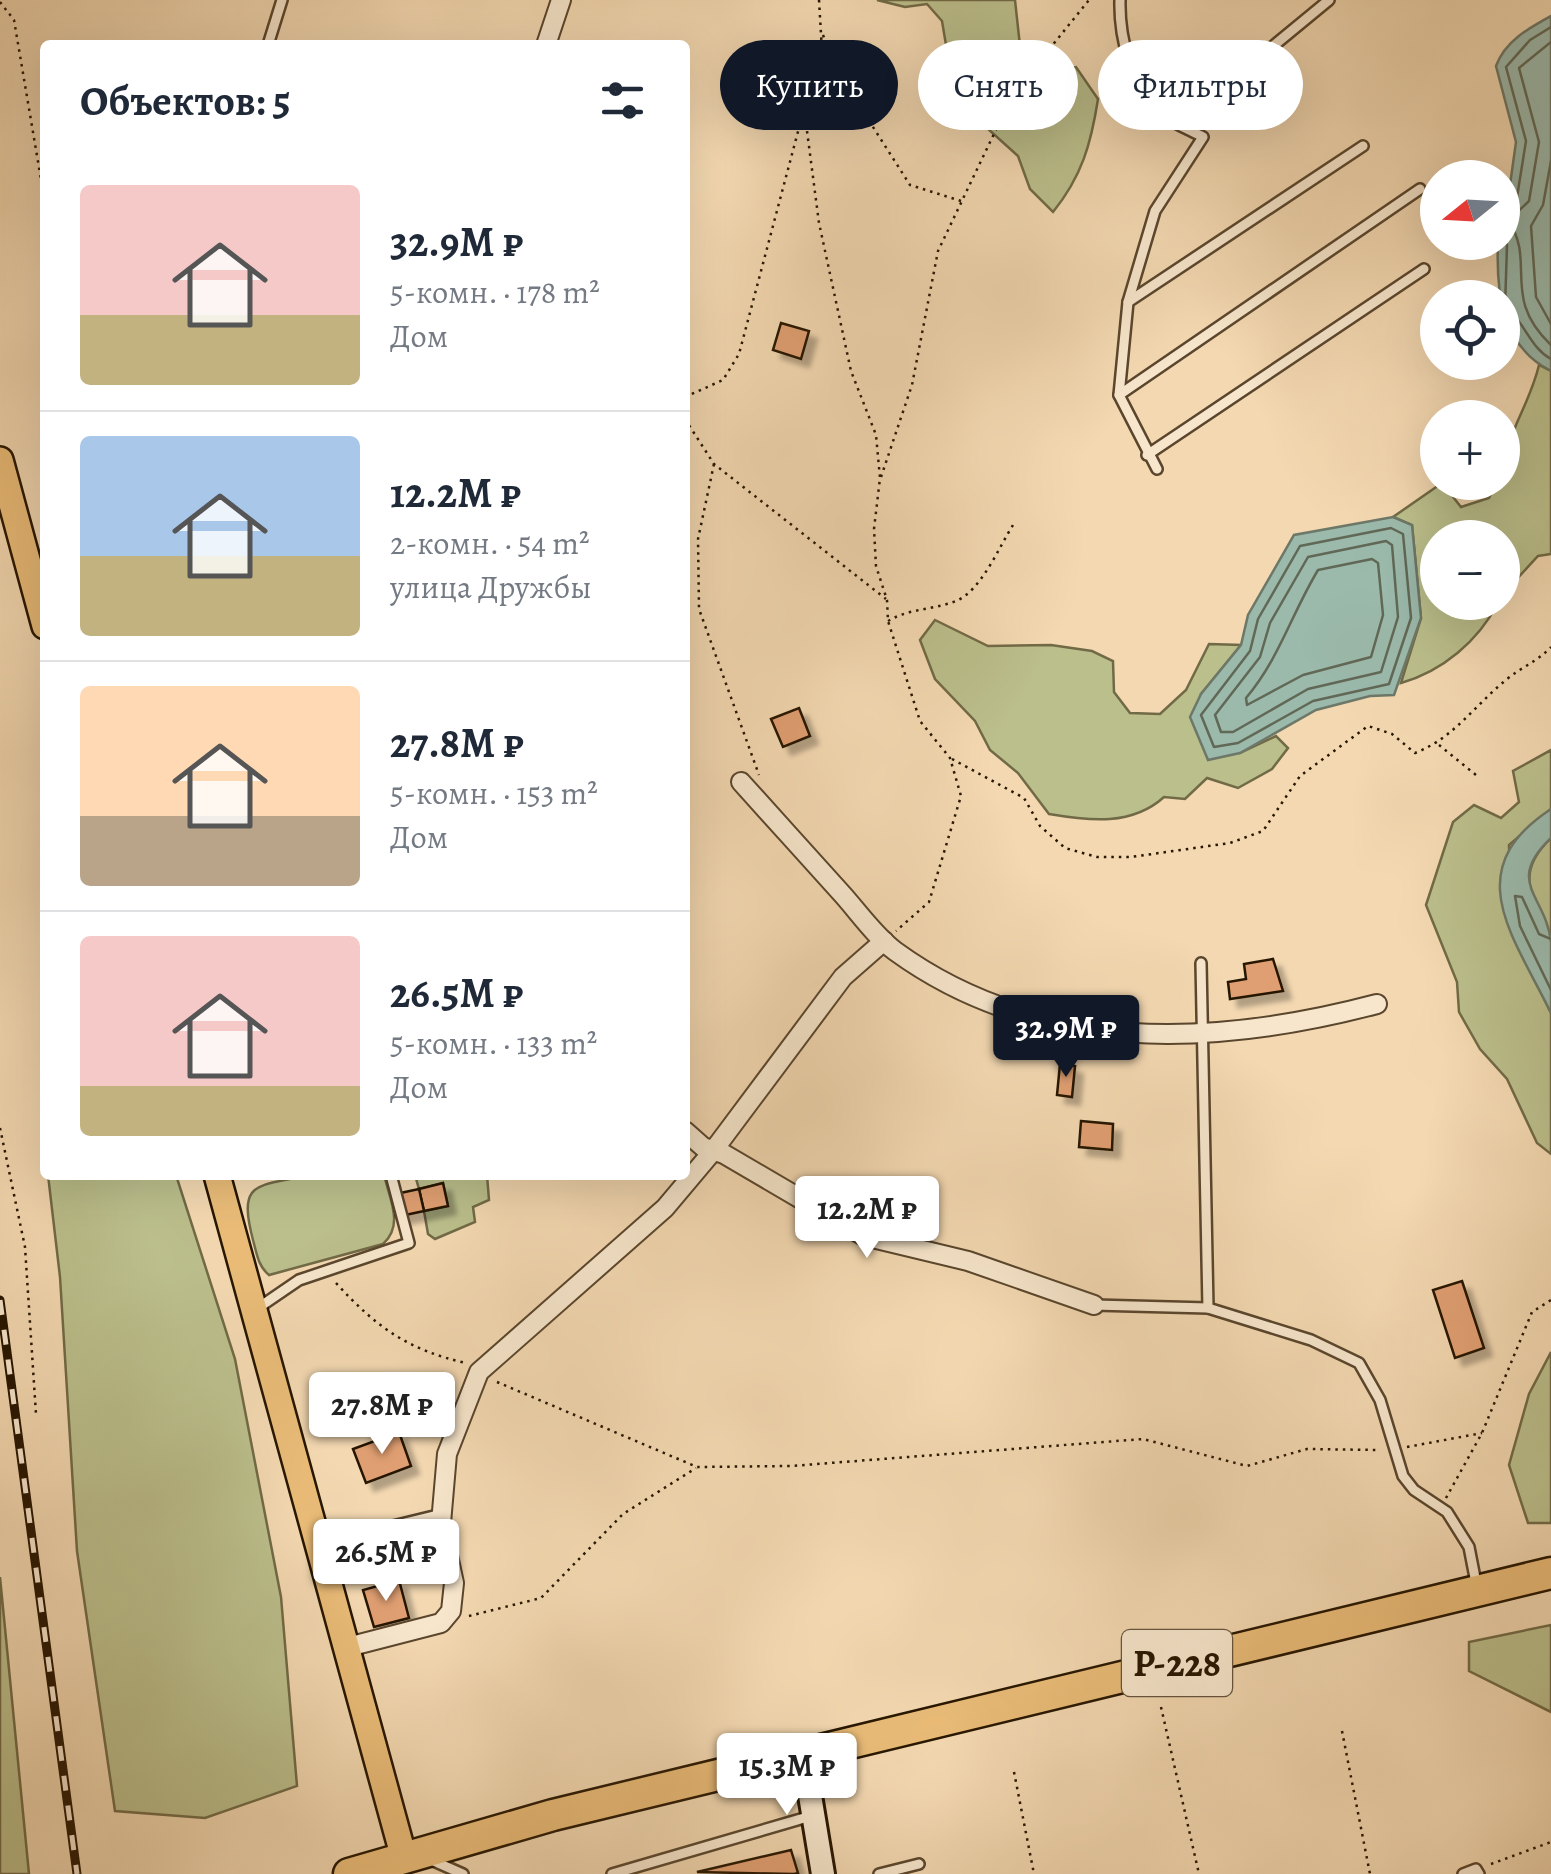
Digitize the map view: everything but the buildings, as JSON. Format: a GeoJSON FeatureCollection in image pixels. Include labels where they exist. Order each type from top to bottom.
{"type":"FeatureCollection","features":[{"type":"Feature","properties":{"kind":"highway","name":"Р-228"},"geometry":{"type":"LineString","coordinates":[[349,1874],[803,1753],[1551,1573]]}},
{"type":"Feature","properties":{"kind":"main road"},"geometry":{"type":"LineString","coordinates":[[0,460],[40,608]]}},
{"type":"Feature","properties":{"kind":"main road"},"geometry":{"type":"LineString","coordinates":[[218,1180],[344,1648],[411,1856]]}},
{"type":"Feature","properties":{"kind":"street"},"geometry":{"type":"LineString","coordinates":[[548,40],[561,0]]}},
{"type":"Feature","properties":{"kind":"street"},"geometry":{"type":"LineString","coordinates":[[741,782],[884,941],[978,998],[1092,1033],[1202,1036],[1301,1024],[1377,1004]]}},
{"type":"Feature","properties":{"kind":"street"},"geometry":{"type":"LineString","coordinates":[[690,1179],[843,977],[884,941]]}},
{"type":"Feature","properties":{"kind":"street"},"geometry":{"type":"LineString","coordinates":[[690,1134],[864,1236],[968,1261],[1094,1305]]}},
{"type":"Feature","properties":{"kind":"street"},"geometry":{"type":"LineString","coordinates":[[344,1648],[441,1622],[451,1610],[454,1583],[442,1514],[447,1454],[485,1367],[665,1208],[689,1180]]}},
{"type":"Feature","properties":{"kind":"street"},"geometry":{"type":"LineString","coordinates":[[803,1753],[821,1873]]}},
{"type":"Feature","properties":{"kind":"lane"},"geometry":{"type":"LineString","coordinates":[[270,40],[282,0]]}},
{"type":"Feature","properties":{"kind":"lane"},"geometry":{"type":"LineString","coordinates":[[1120,0],[1120,27],[1134,75],[1160,112],[1203,137],[1155,211],[1128,302],[1118,394],[1157,469]]}},
{"type":"Feature","properties":{"kind":"lane"},"geometry":{"type":"LineString","coordinates":[[1281,40],[1329,0]]}},
{"type":"Feature","properties":{"kind":"lane"},"geometry":{"type":"LineString","coordinates":[[1128,302],[1362,146]]}},
{"type":"Feature","properties":{"kind":"lane"},"geometry":{"type":"LineString","coordinates":[[1118,394],[1420,189]]}},
{"type":"Feature","properties":{"kind":"lane"},"geometry":{"type":"LineString","coordinates":[[1147,455],[1424,269]]}},
{"type":"Feature","properties":{"kind":"lane"},"geometry":{"type":"LineString","coordinates":[[1201,963],[1208,1308]]}},
{"type":"Feature","properties":{"kind":"lane"},"geometry":{"type":"LineString","coordinates":[[256,1309],[298,1280],[410,1243],[392,1180]]}},
{"type":"Feature","properties":{"kind":"lane"},"geometry":{"type":"LineString","coordinates":[[1094,1305],[1208,1308],[1311,1340],[1359,1363],[1380,1400],[1404,1476],[1414,1490],[1441,1508],[1469,1548],[1478,1590]]}},
{"type":"Feature","properties":{"kind":"lane"},"geometry":{"type":"LineString","coordinates":[[317,1544],[442,1514]]}},
{"type":"Feature","properties":{"kind":"lane"},"geometry":{"type":"LineString","coordinates":[[612,1874],[639,1871],[813,1815]]}},
{"type":"Feature","properties":{"kind":"lane"},"geometry":{"type":"LineString","coordinates":[[411,1856],[463,1874]]}},
{"type":"Feature","properties":{"kind":"lane"},"geometry":{"type":"LineString","coordinates":[[879,1874],[918,1864]]}},
{"type":"Feature","properties":{"kind":"lane"},"geometry":{"type":"LineString","coordinates":[[1463,1874],[1477,1872]]}},
{"type":"Feature","properties":{"kind":"path"},"geometry":{"type":"LineString","coordinates":[[819,0],[822,40]]}},
{"type":"Feature","properties":{"kind":"path"},"geometry":{"type":"LineString","coordinates":[[880,478],[912,385],[938,252],[1013,94],[1089,0]]}},
{"type":"Feature","properties":{"kind":"path"},"geometry":{"type":"LineString","coordinates":[[0,2],[14,20],[40,173]]}},
{"type":"Feature","properties":{"kind":"path"},"geometry":{"type":"LineString","coordinates":[[822,33],[836,69],[910,186],[962,201]]}},
{"type":"Feature","properties":{"kind":"path"},"geometry":{"type":"LineString","coordinates":[[690,396],[723,380],[739,354],[799,130]]}},
{"type":"Feature","properties":{"kind":"path"},"geometry":{"type":"LineString","coordinates":[[809,130],[819,223],[850,371],[876,435],[880,478],[874,529],[876,566],[887,600],[888,621],[920,721],[950,758],[1024,798],[1040,826],[1065,848],[1097,857],[1131,857],[1230,843],[1263,831],[1300,776],[1368,726],[1392,734],[1415,752],[1438,744],[1506,680],[1537,662],[1551,647]]}},
{"type":"Feature","properties":{"kind":"path"},"geometry":{"type":"LineString","coordinates":[[690,427],[714,464],[887,600]]}},
{"type":"Feature","properties":{"kind":"path"},"geometry":{"type":"LineString","coordinates":[[714,464],[698,539],[699,610],[772,816]]}},
{"type":"Feature","properties":{"kind":"path"},"geometry":{"type":"LineString","coordinates":[[888,621],[906,610],[959,600],[980,577],[1013,525]]}},
{"type":"Feature","properties":{"kind":"path"},"geometry":{"type":"LineString","coordinates":[[1438,744],[1476,775]]}},
{"type":"Feature","properties":{"kind":"path"},"geometry":{"type":"LineString","coordinates":[[884,941],[929,902],[961,796],[950,758]]}},
{"type":"Feature","properties":{"kind":"path"},"geometry":{"type":"LineString","coordinates":[[0,1128],[24,1248],[36,1414]]}},
{"type":"Feature","properties":{"kind":"path"},"geometry":{"type":"LineString","coordinates":[[325,1271],[373,1323],[430,1355],[485,1367],[500,1386],[697,1467],[791,1466],[1143,1440],[1247,1466],[1307,1449],[1395,1449],[1482,1433]]}},
{"type":"Feature","properties":{"kind":"path"},"geometry":{"type":"LineString","coordinates":[[1441,1508],[1482,1433],[1532,1312],[1551,1300]]}},
{"type":"Feature","properties":{"kind":"path"},"geometry":{"type":"LineString","coordinates":[[441,1622],[541,1598],[624,1514],[697,1467]]}},
{"type":"Feature","properties":{"kind":"path"},"geometry":{"type":"LineString","coordinates":[[1160,1707],[1199,1874]]}},
{"type":"Feature","properties":{"kind":"path"},"geometry":{"type":"LineString","coordinates":[[1342,1731],[1370,1874]]}},
{"type":"Feature","properties":{"kind":"path"},"geometry":{"type":"LineString","coordinates":[[1014,1772],[1034,1874]]}},
{"type":"Feature","properties":{"kind":"path"},"geometry":{"type":"LineString","coordinates":[[1477,1872],[1551,1842]]}},
{"type":"Feature","properties":{"kind":"green space"},"geometry":{"type":"Polygon","coordinates":[[[877,0],[1015,0],[1019,40],[945,40],[942,21],[927,4],[905,7],[877,0]]]}},
{"type":"Feature","properties":{"kind":"green space"},"geometry":{"type":"Polygon","coordinates":[[[1078,70],[1098,99],[1084,159],[1053,212],[1030,189],[1018,156],[989,130],[1078,130],[1078,70]]]}},
{"type":"Feature","properties":{"kind":"green space"},"geometry":{"type":"Polygon","coordinates":[[[1539,365],[1551,371],[1551,554],[1538,556],[1520,576],[1520,520],[1420,520],[1420,608],[1412,525],[1393,517],[1420,498],[1455,500],[1461,507],[1483,500],[1520,500],[1520,417],[1539,365]]]}},
{"type":"Feature","properties":{"kind":"green space"},"geometry":{"type":"Polygon","coordinates":[[[935,620],[988,646],[1051,645],[1092,651],[1113,661],[1114,692],[1130,713],[1160,714],[1186,690],[1209,644],[1241,645],[1201,694],[1240,753],[1276,736],[1288,748],[1272,769],[1238,788],[1207,778],[1185,799],[1164,797],[1124,817],[1095,819],[1049,814],[1018,773],[990,750],[975,721],[935,679],[920,640],[935,620]]]}},
{"type":"Feature","properties":{"kind":"green space"},"geometry":{"type":"Polygon","coordinates":[[[1420,620],[1488,620],[1458,653],[1431,671],[1401,683],[1420,620]]]}},
{"type":"Feature","properties":{"kind":"green space"},"geometry":{"type":"Polygon","coordinates":[[[1551,750],[1551,809],[1509,845],[1511,930],[1551,1013],[1551,1154],[1537,1143],[1507,1079],[1480,1049],[1459,1012],[1457,982],[1426,905],[1453,822],[1474,805],[1501,818],[1519,802],[1513,771],[1551,750]]]}},
{"type":"Feature","properties":{"kind":"green space"},"geometry":{"type":"Polygon","coordinates":[[[1551,838],[1551,939],[1533,898],[1530,875],[1532,863],[1551,838]]]}},
{"type":"Feature","properties":{"kind":"green space"},"geometry":{"type":"Polygon","coordinates":[[[49,1180],[178,1180],[235,1359],[281,1597],[297,1786],[205,1818],[115,1811],[77,1551],[60,1277],[49,1180]]]}},
{"type":"Feature","properties":{"kind":"green space"},"geometry":{"type":"Polygon","coordinates":[[[287,1180],[385,1180],[394,1212],[393,1229],[383,1244],[269,1275],[260,1264],[248,1206],[250,1196],[265,1185],[287,1180]]]}},
{"type":"Feature","properties":{"kind":"green space"},"geometry":{"type":"Polygon","coordinates":[[[416,1180],[487,1180],[489,1200],[473,1207],[475,1222],[435,1239],[428,1234],[424,1211],[448,1206],[443,1183],[419,1189],[416,1180]]]}},
{"type":"Feature","properties":{"kind":"green space"},"geometry":{"type":"Polygon","coordinates":[[[1551,1352],[1551,1523],[1528,1523],[1509,1465],[1529,1394],[1551,1352]]]}},
{"type":"Feature","properties":{"kind":"green space"},"geometry":{"type":"Polygon","coordinates":[[[0,1577],[29,1874],[0,1874],[0,1577]]]}},
{"type":"Feature","properties":{"kind":"green space"},"geometry":{"type":"Polygon","coordinates":[[[1551,1625],[1551,1712],[1469,1671],[1469,1642],[1551,1625]]]}},
{"type":"Feature","properties":{"kind":"water"},"geometry":{"type":"Polygon","coordinates":[[[1551,16],[1551,371],[1520,345],[1520,280],[1498,280],[1498,260],[1520,260],[1520,160],[1513,160],[1516,142],[1496,66],[1512,42],[1551,16]]]}},
{"type":"Feature","properties":{"kind":"water"},"geometry":{"type":"Polygon","coordinates":[[[1393,517],[1412,525],[1420,620],[1394,695],[1370,696],[1316,710],[1240,753],[1208,760],[1190,717],[1201,694],[1241,645],[1248,615],[1294,535],[1393,517]]]}},
{"type":"Feature","properties":{"kind":"water"},"geometry":{"type":"Polygon","coordinates":[[[1551,809],[1551,838],[1537,853],[1529,878],[1551,942],[1551,1013],[1510,930],[1500,880],[1506,856],[1523,832],[1551,809]]]}},
{"type":"Feature","properties":{"kind":"railway"},"geometry":{"type":"LineString","coordinates":[[0,1300],[77,1874]]}}]}
